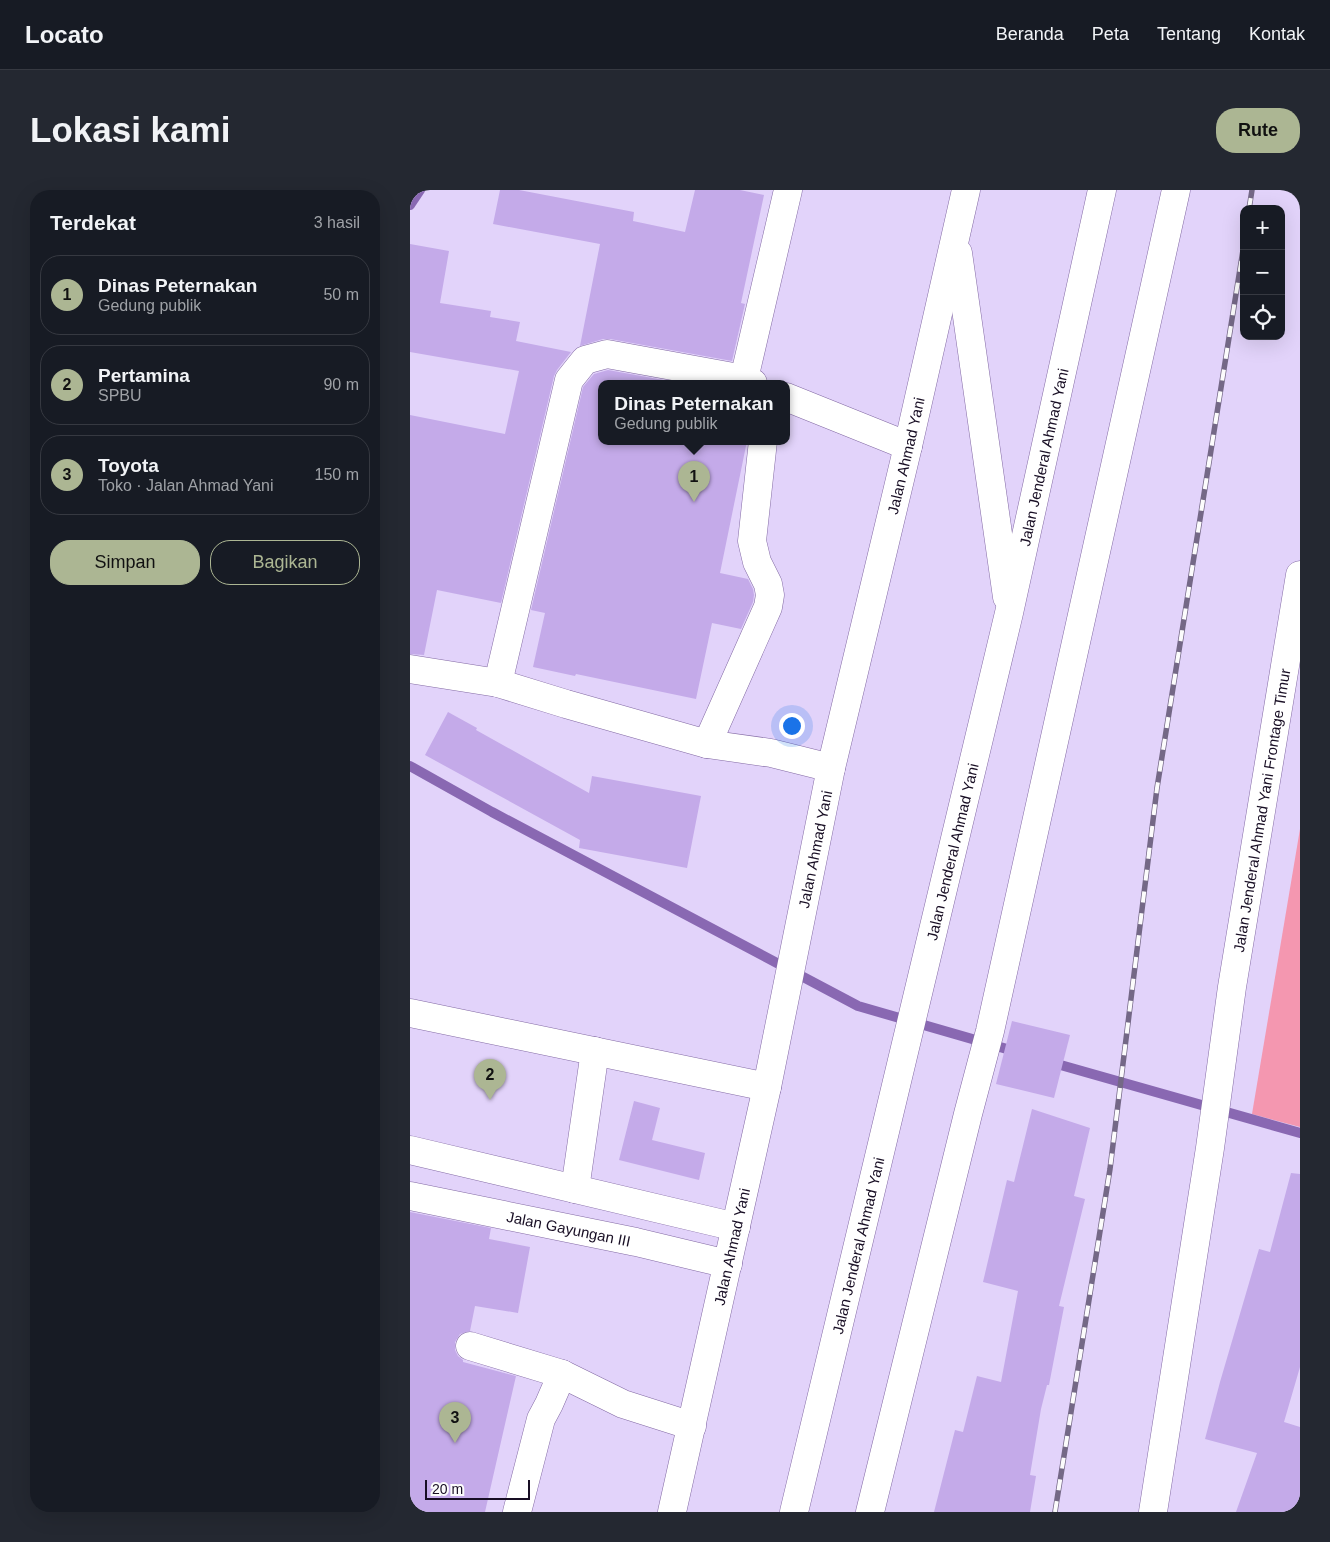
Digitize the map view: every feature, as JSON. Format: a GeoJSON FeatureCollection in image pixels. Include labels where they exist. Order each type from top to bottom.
{"type":"FeatureCollection","features":[{"type":"Feature","properties":{"kind":"main road"},"geometry":{"type":"LineString","coordinates":[[748,380],[788,190]]}},
{"type":"Feature","properties":{"kind":"main road","name":"Jalan Ahmad Yani"},"geometry":{"type":"LineString","coordinates":[[672,1512],[767,1087],[831,768],[908,446],[966,190]]}},
{"type":"Feature","properties":{"kind":"main road","name":"Jalan Jenderal Ahmad Yani"},"geometry":{"type":"LineString","coordinates":[[794,1512],[1009,613],[1102,190]]}},
{"type":"Feature","properties":{"kind":"main road"},"geometry":{"type":"LineString","coordinates":[[870,1512],[990,1031],[1176,190]]}},
{"type":"Feature","properties":{"kind":"main road"},"geometry":{"type":"LineString","coordinates":[[956,236],[1009,613]]}},
{"type":"Feature","properties":{"kind":"main road"},"geometry":{"type":"LineString","coordinates":[[498,683],[569,380],[585,360],[607,354],[743,380]]}},
{"type":"Feature","properties":{"kind":"main road"},"geometry":{"type":"LineString","coordinates":[[790,399],[908,446]]}},
{"type":"Feature","properties":{"kind":"main road"},"geometry":{"type":"LineString","coordinates":[[707,744],[768,607],[770,595],[768,584],[757,562],[752,541],[763,445]]}},
{"type":"Feature","properties":{"kind":"main road","name":"Jalan Jenderal Ahmad Yani Frontage Timur"},"geometry":{"type":"LineString","coordinates":[[1153,1512],[1210,1148],[1232,987],[1300,576]]}},
{"type":"Feature","properties":{"kind":"main road"},"geometry":{"type":"LineString","coordinates":[[410,669],[498,683],[707,744],[771,753],[831,768]]}},
{"type":"Feature","properties":{"kind":"main road"},"geometry":{"type":"LineString","coordinates":[[410,1013],[767,1087]]}},
{"type":"Feature","properties":{"kind":"main road"},"geometry":{"type":"LineString","coordinates":[[575,1189],[595,1051]]}},
{"type":"Feature","properties":{"kind":"main road"},"geometry":{"type":"LineString","coordinates":[[410,1150],[736,1227]]}},
{"type":"Feature","properties":{"kind":"main road","name":"Jalan Gayungan III"},"geometry":{"type":"LineString","coordinates":[[410,1196],[636,1242],[728,1264]]}},
{"type":"Feature","properties":{"kind":"main road"},"geometry":{"type":"LineString","coordinates":[[470,1346],[562,1374],[623,1404],[692,1426]]}},
{"type":"Feature","properties":{"kind":"main road"},"geometry":{"type":"LineString","coordinates":[[517,1512],[541,1419],[562,1374]]}},
{"type":"Feature","properties":{"kind":"shaded area"},"geometry":{"type":"Polygon","coordinates":[[[1300,829],[1300,1127],[1252,1114],[1300,829]]]}},
{"type":"Feature","properties":{"kind":"building"},"geometry":{"type":"Polygon","coordinates":[[[500,190],[519,190],[634,212],[633,221],[685,232],[695,190],[740,190],[764,195],[741,303],[745,304],[732,361],[610,339],[603,339],[580,346],[600,244],[493,224],[500,190]]]}},
{"type":"Feature","properties":{"kind":"building"},"geometry":{"type":"Polygon","coordinates":[[[410,244],[449,251],[440,303],[491,311],[490,317],[520,322],[516,341],[571,352],[554,376],[501,603],[437,590],[424,655],[410,654],[410,415],[505,434],[519,371],[410,352],[410,244]]]}},
{"type":"Feature","properties":{"kind":"building"},"geometry":{"type":"Polygon","coordinates":[[[608,370],[663,380],[598,380],[598,445],[746,445],[720,573],[748,579],[753,589],[753,602],[741,629],[712,623],[696,699],[533,667],[545,613],[531,610],[583,387],[594,374],[608,370]]]}},
{"type":"Feature","properties":{"kind":"building"},"geometry":{"type":"Polygon","coordinates":[[[448,712],[477,728],[476,730],[589,793],[592,776],[701,796],[687,868],[579,848],[580,840],[425,755],[448,712]]]}},
{"type":"Feature","properties":{"kind":"building"},"geometry":{"type":"Polygon","coordinates":[[[1012,1021],[1070,1035],[1054,1098],[996,1084],[1012,1021]]]}},
{"type":"Feature","properties":{"kind":"building"},"geometry":{"type":"Polygon","coordinates":[[[634,1101],[660,1108],[652,1140],[705,1153],[699,1180],[619,1160],[634,1101]]]}},
{"type":"Feature","properties":{"kind":"building"},"geometry":{"type":"Polygon","coordinates":[[[1032,1109],[1090,1128],[1074,1196],[1085,1199],[1059,1306],[1064,1307],[1049,1385],[1047,1385],[1041,1409],[1030,1475],[1036,1476],[1030,1512],[934,1512],[955,1430],[963,1432],[977,1376],[1001,1382],[1018,1291],[983,1282],[1007,1180],[1014,1182],[1032,1109]]]}},
{"type":"Feature","properties":{"kind":"building"},"geometry":{"type":"Polygon","coordinates":[[[1291,1173],[1300,1174],[1300,1367],[1284,1422],[1300,1427],[1300,1512],[1236,1512],[1257,1453],[1205,1439],[1259,1249],[1270,1252],[1291,1173]]]}},
{"type":"Feature","properties":{"kind":"building"},"geometry":{"type":"Polygon","coordinates":[[[410,1212],[491,1228],[489,1239],[530,1247],[518,1313],[475,1306],[470,1331],[460,1334],[455,1342],[455,1350],[463,1362],[516,1376],[485,1512],[410,1512],[410,1212]]]}},
{"type":"Feature","properties":{"kind":"waterway"},"geometry":{"type":"LineString","coordinates":[[410,205],[420,190]]}},
{"type":"Feature","properties":{"kind":"waterway"},"geometry":{"type":"LineString","coordinates":[[410,766],[492,812],[858,1006],[1017,1052]]}},
{"type":"Feature","properties":{"kind":"waterway"},"geometry":{"type":"LineString","coordinates":[[1050,1062],[1300,1133]]}},
{"type":"Feature","properties":{"kind":"railway"},"geometry":{"type":"LineString","coordinates":[[1250,205],[1252,190]]}},
{"type":"Feature","properties":{"kind":"railway"},"geometry":{"type":"LineString","coordinates":[[1055,1512],[1110,1169],[1157,788],[1243,250]]}},
{"type":"Feature","properties":{"kind":"place","name":"Dinas Peternakan"},"geometry":{"type":"Point","coordinates":[694,502]}},
{"type":"Feature","properties":{"kind":"place","name":"Pertamina"},"geometry":{"type":"Point","coordinates":[490,1100]}},
{"type":"Feature","properties":{"kind":"place","name":"Toyota"},"geometry":{"type":"Point","coordinates":[455,1443]}}]}
